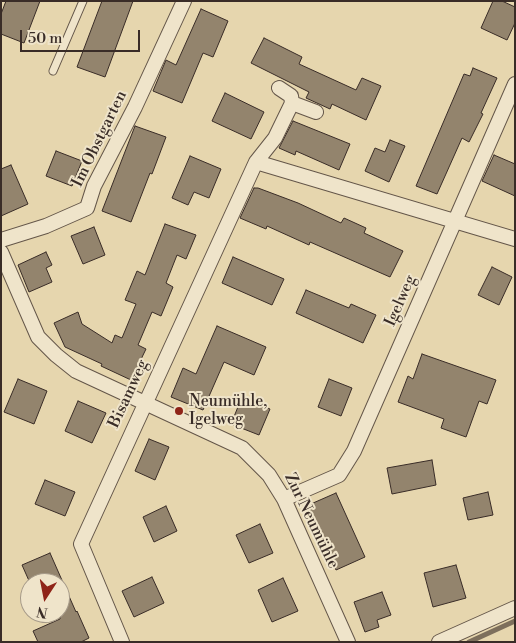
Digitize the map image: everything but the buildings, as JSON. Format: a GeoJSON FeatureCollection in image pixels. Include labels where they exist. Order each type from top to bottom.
{"type":"FeatureCollection","features":[{"type":"Feature","properties":{"kind":"street","name":"Im Obstgarten"},"geometry":{"type":"LineString","coordinates":[[1,240],[46,226],[88,208],[94,186],[135,107],[184,1]]}},
{"type":"Feature","properties":{"kind":"street","name":"Igelweg"},"geometry":{"type":"LineString","coordinates":[[284,499],[339,475],[354,451],[515,84]]}},
{"type":"Feature","properties":{"kind":"street"},"geometry":{"type":"LineString","coordinates":[[279,88],[291,96],[292,103],[316,112]]}},
{"type":"Feature","properties":{"kind":"street","name":"Bisamweg"},"geometry":{"type":"LineString","coordinates":[[122,642],[81,544],[144,402],[256,162],[275,138],[292,103]]}},
{"type":"Feature","properties":{"kind":"street"},"geometry":{"type":"LineString","coordinates":[[256,162],[515,239]]}},
{"type":"Feature","properties":{"kind":"street","name":"Zur Neumühle"},"geometry":{"type":"LineString","coordinates":[[1,252],[38,337],[56,355],[76,371],[242,448],[269,475],[284,499],[348,642]]}},
{"type":"Feature","properties":{"kind":"street"},"geometry":{"type":"LineString","coordinates":[[439,642],[515,608]]}},
{"type":"Feature","properties":{"kind":"lane"},"geometry":{"type":"LineString","coordinates":[[53,71],[83,1]]}},
{"type":"Feature","properties":{"kind":"waterway"},"geometry":{"type":"LineString","coordinates":[[469,642],[515,621]]}},
{"type":"Feature","properties":{"kind":"place","name":"Neumühle, Igelweg"},"geometry":{"type":"Point","coordinates":[179,411]}}]}
